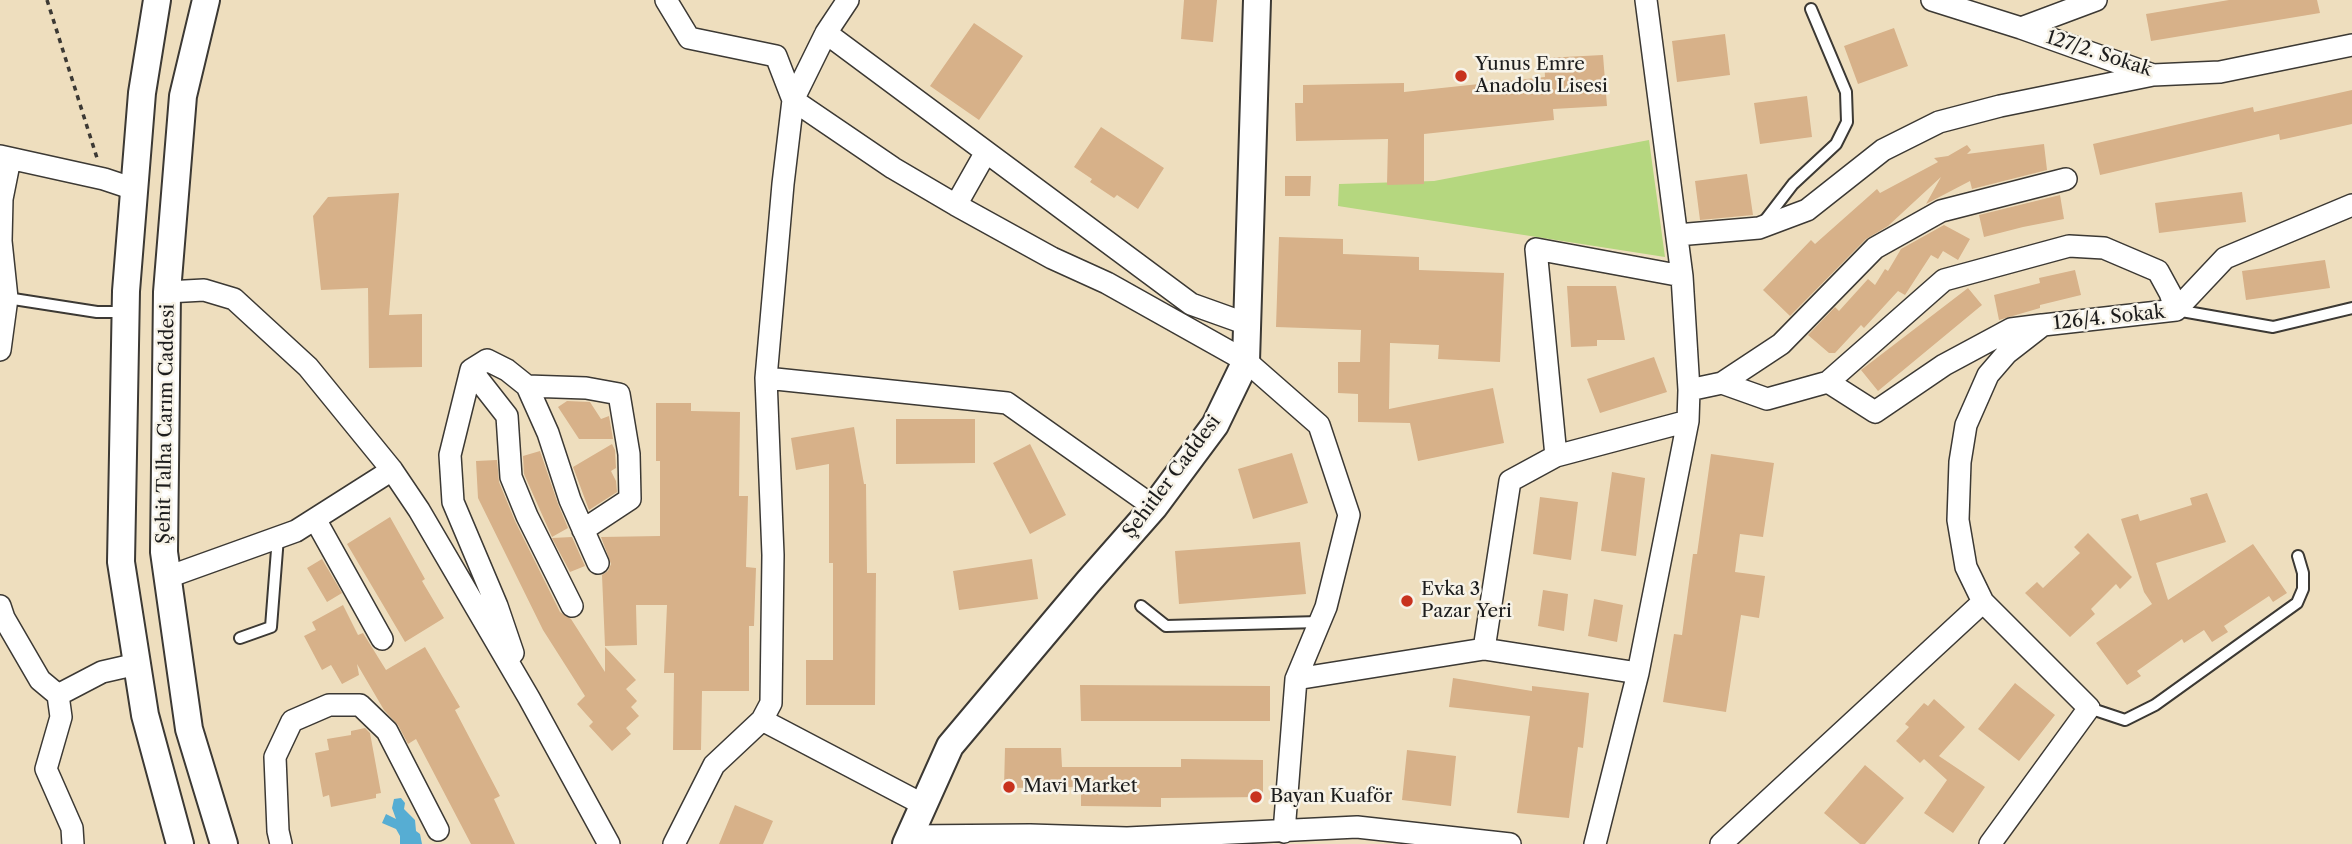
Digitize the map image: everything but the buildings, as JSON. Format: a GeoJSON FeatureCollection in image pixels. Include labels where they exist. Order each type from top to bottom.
{"type":"FeatureCollection","features":[{"type":"Feature","properties":{"kind":"street"},"geometry":{"type":"LineString","coordinates":[[156,0],[142,93],[125,302],[121,562],[145,715],[180,844]]}},
{"type":"Feature","properties":{"kind":"street","name":"Şehit Talha Carım Caddesi"},"geometry":{"type":"LineString","coordinates":[[206,0],[184,96],[175,196],[167,303],[164,552],[189,729],[224,844]]}},
{"type":"Feature","properties":{"kind":"street"},"geometry":{"type":"LineString","coordinates":[[666,0],[689,38],[776,56],[793,100],[893,168],[1052,258],[1107,283],[1246,361],[1320,425],[1349,515],[1326,607],[1296,679],[1271,836]]}},
{"type":"Feature","properties":{"kind":"street"},"geometry":{"type":"LineString","coordinates":[[674,844],[715,765],[762,720],[771,703],[774,555],[766,379],[783,184],[793,100],[826,33],[848,0]]}},
{"type":"Feature","properties":{"kind":"street","name":"Şehitler Caddesi"},"geometry":{"type":"LineString","coordinates":[[908,840],[950,746],[1154,508],[1215,425],[1246,361],[1257,0]]}},
{"type":"Feature","properties":{"kind":"street"},"geometry":{"type":"LineString","coordinates":[[1595,844],[1638,673],[1688,421],[1689,390],[1682,276],[1646,0]]}},
{"type":"Feature","properties":{"kind":"street","name":"127/2. Sokak"},"geometry":{"type":"LineString","coordinates":[[1932,0],[2153,75],[2220,72],[2352,46]]}},
{"type":"Feature","properties":{"kind":"street"},"geometry":{"type":"LineString","coordinates":[[2021,28],[2095,0]]}},
{"type":"Feature","properties":{"kind":"street"},"geometry":{"type":"LineString","coordinates":[[826,33],[1191,304],[1247,324]]}},
{"type":"Feature","properties":{"kind":"street"},"geometry":{"type":"LineString","coordinates":[[1677,234],[1759,228],[1807,210],[1883,150],[1939,122],[2000,106],[2153,75]]}},
{"type":"Feature","properties":{"kind":"street"},"geometry":{"type":"LineString","coordinates":[[956,205],[986,152]]}},
{"type":"Feature","properties":{"kind":"street"},"geometry":{"type":"LineString","coordinates":[[0,350],[7,298],[1,241],[5,158],[104,179],[134,189],[175,196]]}},
{"type":"Feature","properties":{"kind":"street"},"geometry":{"type":"LineString","coordinates":[[1689,390],[1722,383],[1782,344],[1875,248],[1941,211],[2066,179]]}},
{"type":"Feature","properties":{"kind":"street","name":"126/4. Sokak"},"geometry":{"type":"LineString","coordinates":[[2089,708],[1983,602],[1966,567],[1958,520],[1960,462],[1966,425],[1988,375],[2007,353],[2043,325],[2176,310],[2225,258],[2352,205]]}},
{"type":"Feature","properties":{"kind":"street"},"geometry":{"type":"LineString","coordinates":[[1722,383],[1767,399],[1828,382],[1944,280],[2069,246],[2104,248],[2158,271],[2176,310]]}},
{"type":"Feature","properties":{"kind":"street"},"geometry":{"type":"LineString","coordinates":[[1556,456],[1536,248],[1682,276]]}},
{"type":"Feature","properties":{"kind":"street"},"geometry":{"type":"LineString","coordinates":[[125,302],[167,303],[204,290],[234,299],[308,367],[392,470],[419,510],[529,698],[609,844]]}},
{"type":"Feature","properties":{"kind":"street"},"geometry":{"type":"LineString","coordinates":[[1828,382],[1875,412],[1944,365],[2011,329],[2043,325]]}},
{"type":"Feature","properties":{"kind":"street"},"geometry":{"type":"LineString","coordinates":[[529,698],[497,606],[453,502],[450,455],[471,370],[487,360],[507,370],[527,386],[548,433],[570,500],[598,563]]}},
{"type":"Feature","properties":{"kind":"street"},"geometry":{"type":"LineString","coordinates":[[471,370],[507,416],[511,477],[527,516],[572,606]]}},
{"type":"Feature","properties":{"kind":"street"},"geometry":{"type":"LineString","coordinates":[[766,379],[1007,403],[1154,508]]}},
{"type":"Feature","properties":{"kind":"street"},"geometry":{"type":"LineString","coordinates":[[527,386],[586,388],[619,394],[629,454],[630,499],[583,530]]}},
{"type":"Feature","properties":{"kind":"street"},"geometry":{"type":"LineString","coordinates":[[1485,649],[1510,481],[1556,456],[1688,421]]}},
{"type":"Feature","properties":{"kind":"street"},"geometry":{"type":"LineString","coordinates":[[168,577],[296,531],[392,470]]}},
{"type":"Feature","properties":{"kind":"street"},"geometry":{"type":"LineString","coordinates":[[315,519],[382,639]]}},
{"type":"Feature","properties":{"kind":"street"},"geometry":{"type":"LineString","coordinates":[[1721,844],[1983,602]]}},
{"type":"Feature","properties":{"kind":"street"},"geometry":{"type":"LineString","coordinates":[[0,606],[4,618],[40,680],[58,695],[61,717],[46,769],[72,828],[73,844]]}},
{"type":"Feature","properties":{"kind":"street"},"geometry":{"type":"LineString","coordinates":[[1296,679],[1485,649],[1638,673]]}},
{"type":"Feature","properties":{"kind":"street"},"geometry":{"type":"LineString","coordinates":[[58,695],[102,672],[137,664]]}},
{"type":"Feature","properties":{"kind":"street"},"geometry":{"type":"LineString","coordinates":[[281,844],[275,757],[292,721],[328,705],[360,705],[387,731],[438,830]]}},
{"type":"Feature","properties":{"kind":"street"},"geometry":{"type":"LineString","coordinates":[[1990,844],[2089,708]]}},
{"type":"Feature","properties":{"kind":"street"},"geometry":{"type":"LineString","coordinates":[[762,720],[922,804]]}},
{"type":"Feature","properties":{"kind":"street"},"geometry":{"type":"LineString","coordinates":[[908,840],[1030,835],[1127,841],[1357,836],[1510,844]]}},
{"type":"Feature","properties":{"kind":"lane"},"geometry":{"type":"LineString","coordinates":[[1759,228],[1793,184],[1836,144],[1847,121],[1846,92],[1811,9]]}},
{"type":"Feature","properties":{"kind":"lane"},"geometry":{"type":"LineString","coordinates":[[7,298],[97,312],[125,302]]}},
{"type":"Feature","properties":{"kind":"lane"},"geometry":{"type":"LineString","coordinates":[[2176,310],[2273,327],[2352,308]]}},
{"type":"Feature","properties":{"kind":"lane"},"geometry":{"type":"LineString","coordinates":[[240,638],[271,627],[278,537]]}},
{"type":"Feature","properties":{"kind":"lane"},"geometry":{"type":"LineString","coordinates":[[2089,708],[2125,720],[2155,705],[2297,603],[2303,589],[2303,573],[2298,555]]}},
{"type":"Feature","properties":{"kind":"lane"},"geometry":{"type":"LineString","coordinates":[[1141,606],[1167,626],[1320,622]]}},
{"type":"Feature","properties":{"kind":"path"},"geometry":{"type":"LineString","coordinates":[[47,0],[104,179]]}},
{"type":"Feature","properties":{"kind":"green space"},"geometry":{"type":"Polygon","coordinates":[[[1649,140],[1665,257],[1338,206],[1339,184],[1434,181],[1649,140]]]}},
{"type":"Feature","properties":{"kind":"water"},"geometry":{"type":"Polygon","coordinates":[[[401,798],[405,803],[404,809],[415,820],[416,831],[420,834],[422,844],[400,844],[396,829],[382,823],[386,814],[396,819],[392,808],[394,799],[401,798]]]}},
{"type":"Feature","properties":{"kind":"place","name":"Yunus Emre Anadolu Lisesi"},"geometry":{"type":"Point","coordinates":[1461,76]}},
{"type":"Feature","properties":{"kind":"place","name":"Evka 3 Pazar Yeri"},"geometry":{"type":"Point","coordinates":[1407,601]}},
{"type":"Feature","properties":{"kind":"place","name":"Mavi Market"},"geometry":{"type":"Point","coordinates":[1009,787]}},
{"type":"Feature","properties":{"kind":"place","name":"Bayan Kuaför"},"geometry":{"type":"Point","coordinates":[1256,797]}}]}
